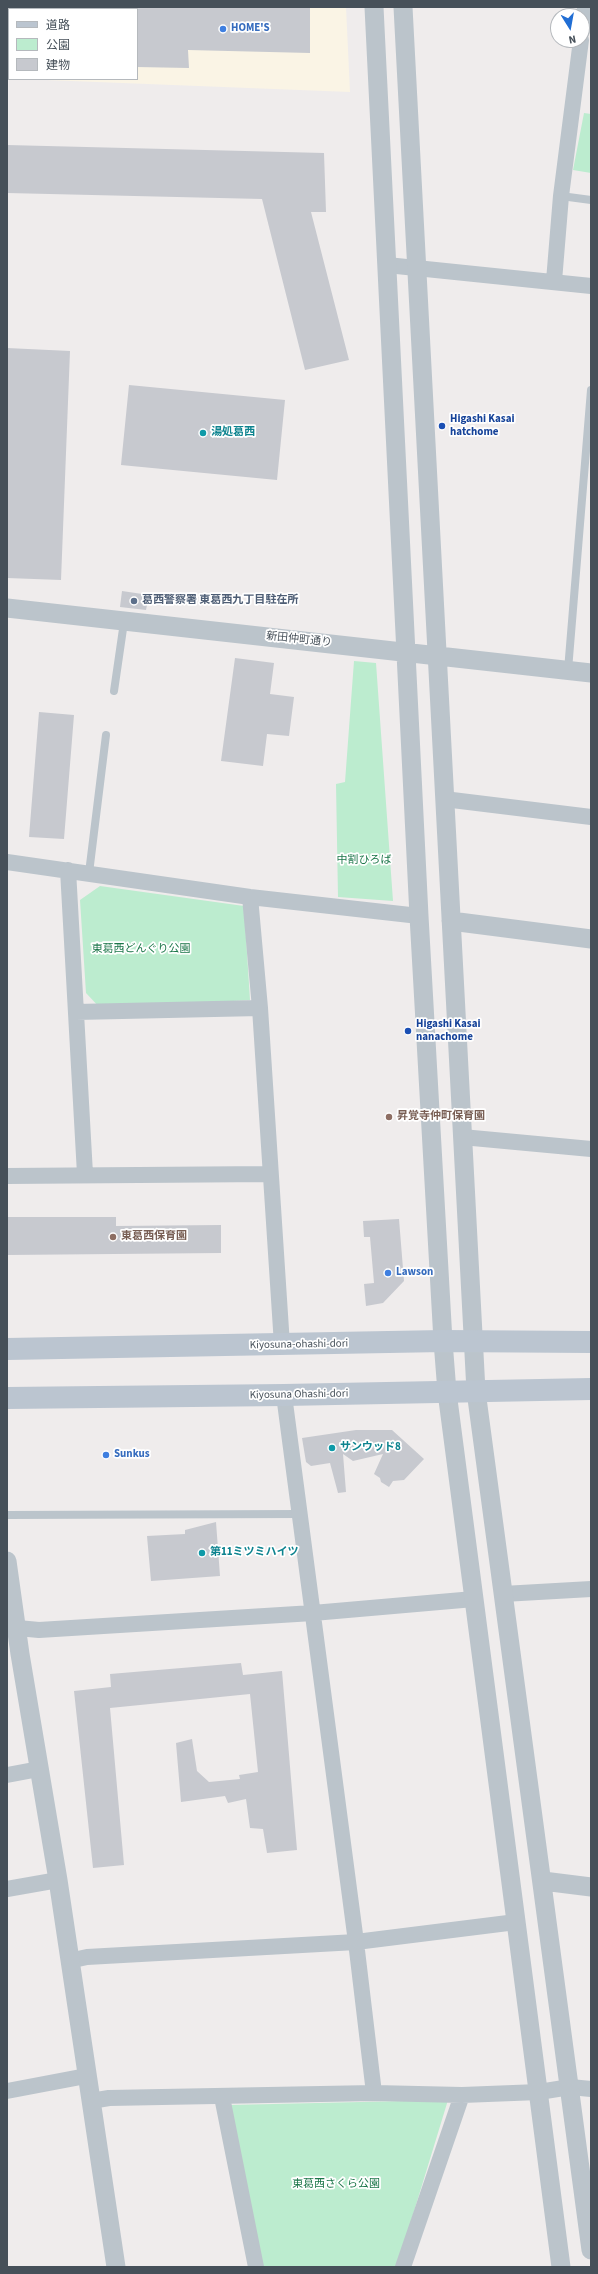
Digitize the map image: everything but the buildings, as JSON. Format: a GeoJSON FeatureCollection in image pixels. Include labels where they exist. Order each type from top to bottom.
{"type":"FeatureCollection","features":[{"type":"Feature","properties":{"kind":"main road","name":"Kiyosuna-ohashi-dori"},"geometry":{"type":"LineString","coordinates":[[7,1349],[443,1341],[591,1342]]}},
{"type":"Feature","properties":{"kind":"main road","name":"Kiyosuna Ohashi-dori"},"geometry":{"type":"LineString","coordinates":[[7,1398],[284,1395],[591,1389]]}},
{"type":"Feature","properties":{"kind":"street"},"geometry":{"type":"LineString","coordinates":[[374,7],[419,916],[447,1392],[561,2267]]}},
{"type":"Feature","properties":{"kind":"street"},"geometry":{"type":"LineString","coordinates":[[403,7],[476,1391],[543,1881],[591,2250]]}},
{"type":"Feature","properties":{"kind":"street"},"geometry":{"type":"LineString","coordinates":[[554,281],[561,196],[580,48]]}},
{"type":"Feature","properties":{"kind":"street"},"geometry":{"type":"LineString","coordinates":[[387,265],[591,286]]}},
{"type":"Feature","properties":{"kind":"street","name":"新田仲町通り"},"geometry":{"type":"LineString","coordinates":[[7,608],[124,622],[406,651],[591,673]]}},
{"type":"Feature","properties":{"kind":"street"},"geometry":{"type":"LineString","coordinates":[[444,799],[591,817]]}},
{"type":"Feature","properties":{"kind":"street"},"geometry":{"type":"LineString","coordinates":[[7,862],[250,897],[419,916]]}},
{"type":"Feature","properties":{"kind":"street"},"geometry":{"type":"LineString","coordinates":[[68,870],[85,1174]]}},
{"type":"Feature","properties":{"kind":"street"},"geometry":{"type":"LineString","coordinates":[[250,897],[260,1008],[282,1345]]}},
{"type":"Feature","properties":{"kind":"street"},"geometry":{"type":"LineString","coordinates":[[451,921],[591,938]]}},
{"type":"Feature","properties":{"kind":"street"},"geometry":{"type":"LineString","coordinates":[[76,1012],[260,1008]]}},
{"type":"Feature","properties":{"kind":"street"},"geometry":{"type":"LineString","coordinates":[[462,1137],[591,1149]]}},
{"type":"Feature","properties":{"kind":"street"},"geometry":{"type":"LineString","coordinates":[[7,1176],[85,1174],[270,1174]]}},
{"type":"Feature","properties":{"kind":"street"},"geometry":{"type":"LineString","coordinates":[[284,1395],[356,1942],[374,2093]]}},
{"type":"Feature","properties":{"kind":"street"},"geometry":{"type":"LineString","coordinates":[[7,1562],[12,1627],[20,1654],[58,1880],[86,2076],[116,2267]]}},
{"type":"Feature","properties":{"kind":"street"},"geometry":{"type":"LineString","coordinates":[[503,1594],[591,1589]]}},
{"type":"Feature","properties":{"kind":"street"},"geometry":{"type":"LineString","coordinates":[[12,1627],[39,1630],[313,1613],[474,1599]]}},
{"type":"Feature","properties":{"kind":"street"},"geometry":{"type":"LineString","coordinates":[[7,1775],[39,1769]]}},
{"type":"Feature","properties":{"kind":"street"},"geometry":{"type":"LineString","coordinates":[[7,1889],[58,1880]]}},
{"type":"Feature","properties":{"kind":"street"},"geometry":{"type":"LineString","coordinates":[[543,1881],[591,1887]]}},
{"type":"Feature","properties":{"kind":"street"},"geometry":{"type":"LineString","coordinates":[[69,1961],[87,1957],[356,1942],[516,1922]]}},
{"type":"Feature","properties":{"kind":"street"},"geometry":{"type":"LineString","coordinates":[[7,2091],[86,2076]]}},
{"type":"Feature","properties":{"kind":"street"},"geometry":{"type":"LineString","coordinates":[[91,2101],[108,2098],[374,2093],[462,2095],[539,2092],[570,2087],[591,2089]]}},
{"type":"Feature","properties":{"kind":"street"},"geometry":{"type":"LineString","coordinates":[[403,2267],[462,2095]]}},
{"type":"Feature","properties":{"kind":"street"},"geometry":{"type":"LineString","coordinates":[[222,2097],[256,2267]]}},
{"type":"Feature","properties":{"kind":"lane"},"geometry":{"type":"LineString","coordinates":[[561,196],[591,200]]}},
{"type":"Feature","properties":{"kind":"lane"},"geometry":{"type":"LineString","coordinates":[[568,671],[591,390]]}},
{"type":"Feature","properties":{"kind":"lane"},"geometry":{"type":"LineString","coordinates":[[114,691],[124,622]]}},
{"type":"Feature","properties":{"kind":"lane"},"geometry":{"type":"LineString","coordinates":[[89,873],[106,735]]}},
{"type":"Feature","properties":{"kind":"lane"},"geometry":{"type":"LineString","coordinates":[[7,1515],[299,1514]]}},
{"type":"Feature","properties":{"kind":"shaded area"},"geometry":{"type":"Polygon","coordinates":[[[7,7],[346,7],[350,92],[46,80],[138,80],[138,8],[8,8],[7,78],[7,7]]]}},
{"type":"Feature","properties":{"kind":"green space"},"geometry":{"type":"Polygon","coordinates":[[[584,113],[591,114],[591,173],[573,170],[584,113]]]}},
{"type":"Feature","properties":{"kind":"green space","name":"中割ひろば"},"geometry":{"type":"Polygon","coordinates":[[[354,661],[376,663],[393,901],[338,897],[336,784],[345,782],[354,661]]]}},
{"type":"Feature","properties":{"kind":"green space","name":"東葛西どんぐり公園"},"geometry":{"type":"Polygon","coordinates":[[[100,886],[244,906],[250,1000],[101,1009],[86,993],[80,900],[100,886]]]}},
{"type":"Feature","properties":{"kind":"green space","name":"東葛西さくら公園"},"geometry":{"type":"Polygon","coordinates":[[[448,2100],[397,2267],[261,2267],[230,2105],[448,2100]]]}},
{"type":"Feature","properties":{"kind":"place","name":"HOME'S"},"geometry":{"type":"Point","coordinates":[223,29]}},
{"type":"Feature","properties":{"kind":"place","name":"Higashi Kasai hatchome"},"geometry":{"type":"Point","coordinates":[442,426]}},
{"type":"Feature","properties":{"kind":"place","name":"湯処葛西"},"geometry":{"type":"Point","coordinates":[203,433]}},
{"type":"Feature","properties":{"kind":"place","name":"葛西警察署 東葛西九丁目駐在所"},"geometry":{"type":"Point","coordinates":[134,601]}},
{"type":"Feature","properties":{"kind":"place","name":"Higashi Kasai nanachome"},"geometry":{"type":"Point","coordinates":[408,1031]}},
{"type":"Feature","properties":{"kind":"place","name":"昇覚寺仲町保育園"},"geometry":{"type":"Point","coordinates":[389,1117]}},
{"type":"Feature","properties":{"kind":"place","name":"東葛西保育園"},"geometry":{"type":"Point","coordinates":[113,1237]}},
{"type":"Feature","properties":{"kind":"place","name":"Lawson"},"geometry":{"type":"Point","coordinates":[388,1273]}},
{"type":"Feature","properties":{"kind":"place","name":"サンウッド8"},"geometry":{"type":"Point","coordinates":[332,1448]}},
{"type":"Feature","properties":{"kind":"place","name":"Sunkus"},"geometry":{"type":"Point","coordinates":[106,1455]}},
{"type":"Feature","properties":{"kind":"place","name":"第11ミツミハイツ"},"geometry":{"type":"Point","coordinates":[202,1553]}}]}
